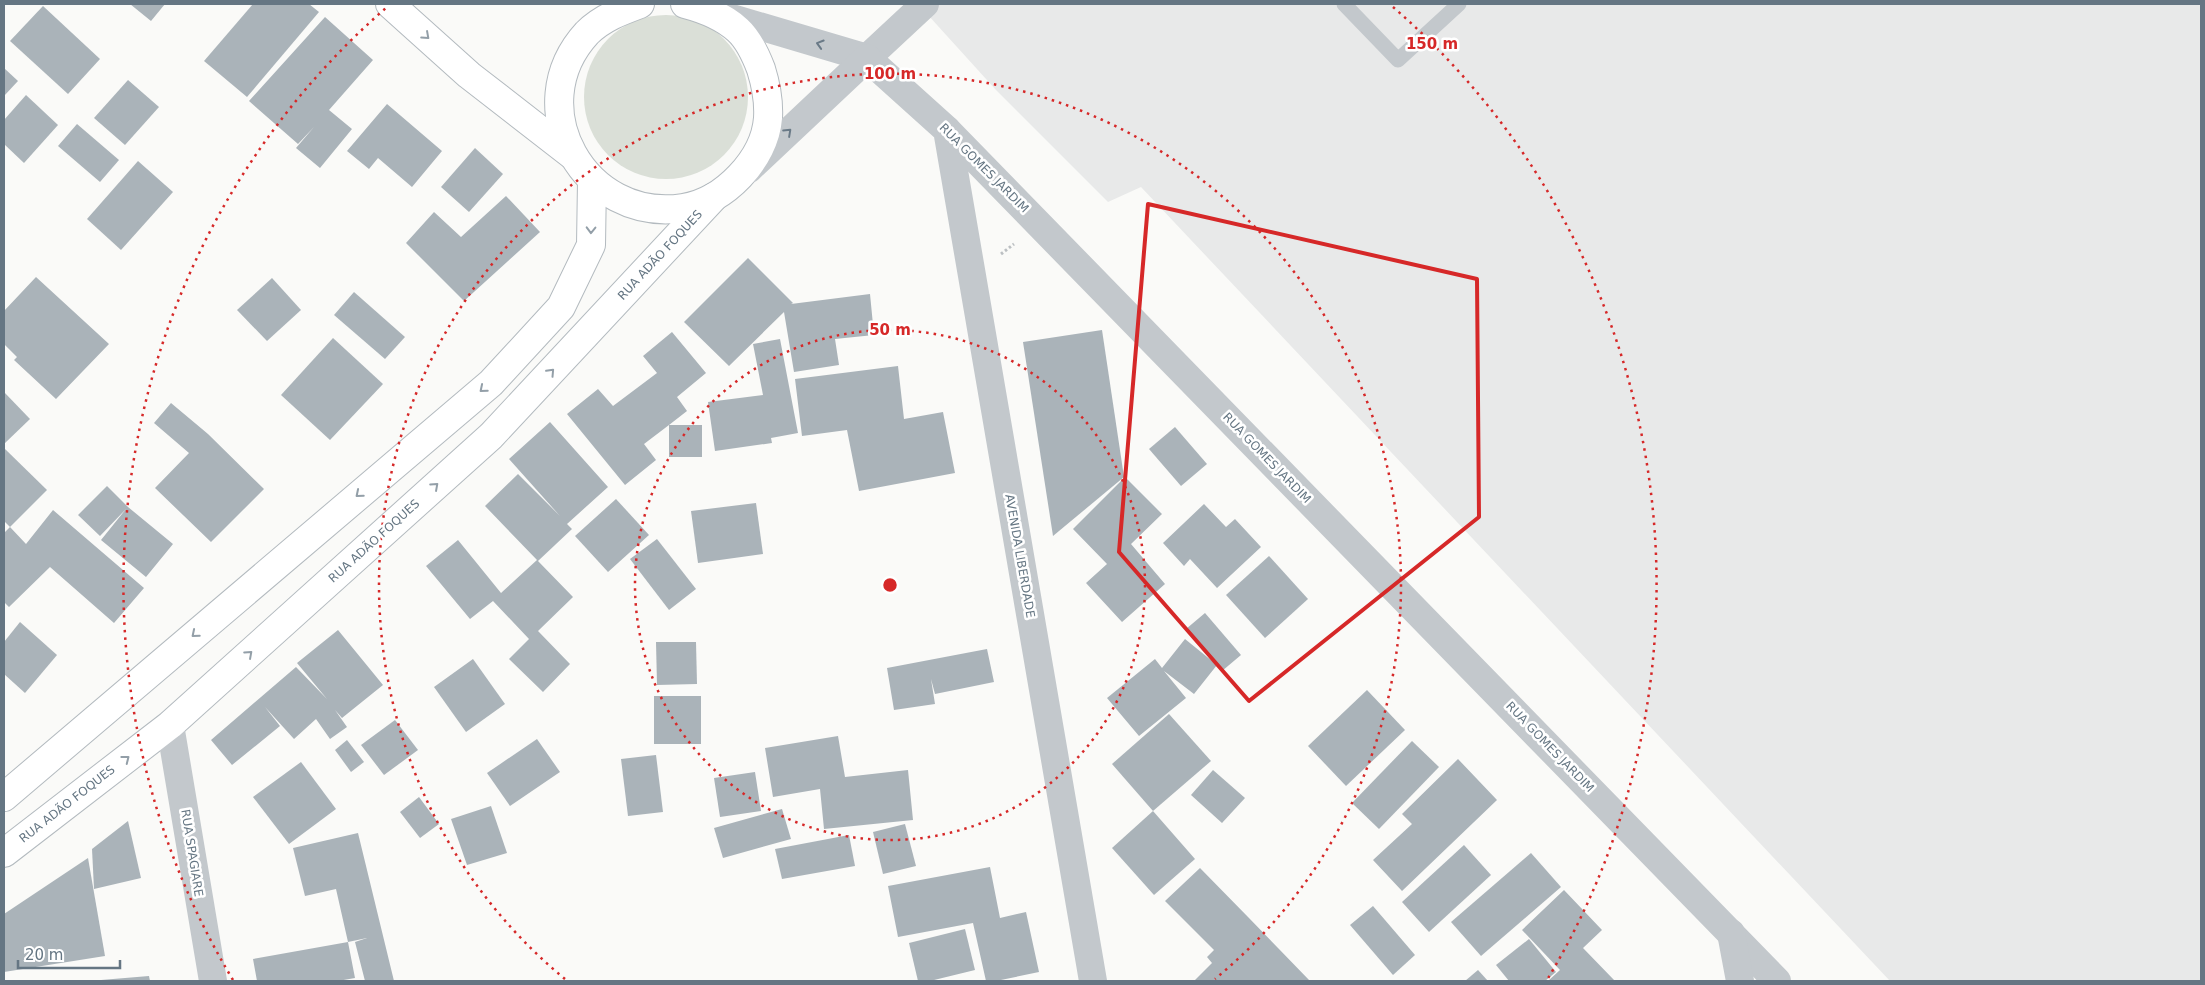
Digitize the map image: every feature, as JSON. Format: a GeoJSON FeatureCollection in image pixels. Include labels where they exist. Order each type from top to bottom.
{"type":"FeatureCollection","features":[{"type":"Feature","properties":{"kind":"main road"},"geometry":{"type":"LineString","coordinates":[[390,4],[468,75],[572,155],[592,181],[619,200],[650,209],[683,208],[714,197],[740,177],[758,150],[768,119],[767,86],[756,55],[739,31],[697,7]]}},
{"type":"Feature","properties":{"kind":"main road"},"geometry":{"type":"LineString","coordinates":[[572,155],[561,124],[560,91],[569,60],[588,33],[613,13],[640,4]]}},
{"type":"Feature","properties":{"kind":"main road"},"geometry":{"type":"LineString","coordinates":[[4,797],[491,383],[561,307],[591,245],[592,181]]}},
{"type":"Feature","properties":{"kind":"main road","name":"RUA ADÃO FOQUES"},"geometry":{"type":"LineString","coordinates":[[4,853],[170,725],[491,436],[714,197]]}},
{"type":"Feature","properties":{"kind":"street"},"geometry":{"type":"LineString","coordinates":[[740,177],[925,4]]}},
{"type":"Feature","properties":{"kind":"street","name":"RUA GOMES JARDIM"},"geometry":{"type":"LineString","coordinates":[[697,7],[867,58],[948,130],[1778,981]]}},
{"type":"Feature","properties":{"kind":"street","name":"AVENIDA LIBERDADE"},"geometry":{"type":"LineString","coordinates":[[948,130],[1093,981]]}},
{"type":"Feature","properties":{"kind":"street","name":"RUA SPAGIARE"},"geometry":{"type":"LineString","coordinates":[[170,725],[213,981]]}},
{"type":"Feature","properties":{"kind":"street"},"geometry":{"type":"LineString","coordinates":[[1732,932],[1740,981]]}},
{"type":"Feature","properties":{"kind":"lane"},"geometry":{"type":"LineString","coordinates":[[1344,4],[1398,60],[1459,4]]}},
{"type":"Feature","properties":{"kind":"path"},"geometry":{"type":"LineString","coordinates":[[973,276],[1040,225]]}},
{"type":"Feature","properties":{"kind":"highlighted area"},"geometry":{"type":"Polygon","coordinates":[[[1148,204],[1477,279],[1479,517],[1249,701],[1119,552],[1148,204]]]}},
{"type":"Feature","properties":{"kind":"shaded area"},"geometry":{"type":"Polygon","coordinates":[[[918,4],[2201,4],[2201,981],[1890,981],[1141,187],[1108,202],[996,90],[918,4]]]}},
{"type":"Feature","properties":{"kind":"shaded area"},"geometry":{"type":"Polygon","coordinates":[[[666,15],[690,19],[711,29],[724,39],[734,52],[744,73],[748,97],[744,121],[734,142],[724,155],[711,165],[690,175],[666,179],[642,175],[621,165],[608,155],[598,142],[588,121],[584,97],[588,73],[598,52],[608,39],[621,29],[642,19],[666,15]]]}},
{"type":"Feature","properties":{"kind":"building"},"geometry":{"type":"Polygon","coordinates":[[[130,4],[165,4],[151,21],[130,4]]]}},
{"type":"Feature","properties":{"kind":"building"},"geometry":{"type":"Polygon","coordinates":[[[253,4],[309,4],[319,12],[247,97],[204,61],[253,4]]]}},
{"type":"Feature","properties":{"kind":"building"},"geometry":{"type":"Polygon","coordinates":[[[43,6],[100,59],[68,94],[10,41],[43,6]]]}},
{"type":"Feature","properties":{"kind":"building"},"geometry":{"type":"Polygon","coordinates":[[[325,17],[373,60],[329,110],[352,129],[320,168],[296,148],[314,127],[298,144],[249,101],[325,17]]]}},
{"type":"Feature","properties":{"kind":"building"},"geometry":{"type":"Polygon","coordinates":[[[4,68],[18,81],[4,96],[4,68]]]}},
{"type":"Feature","properties":{"kind":"building"},"geometry":{"type":"Polygon","coordinates":[[[128,80],[159,107],[125,145],[94,118],[128,80]]]}},
{"type":"Feature","properties":{"kind":"building"},"geometry":{"type":"Polygon","coordinates":[[[26,95],[58,125],[24,163],[4,144],[4,120],[26,95]]]}},
{"type":"Feature","properties":{"kind":"building"},"geometry":{"type":"Polygon","coordinates":[[[387,104],[442,151],[412,187],[378,158],[369,169],[347,151],[387,104]]]}},
{"type":"Feature","properties":{"kind":"building"},"geometry":{"type":"Polygon","coordinates":[[[77,124],[119,160],[100,182],[58,146],[77,124]]]}},
{"type":"Feature","properties":{"kind":"building"},"geometry":{"type":"Polygon","coordinates":[[[475,148],[503,174],[469,212],[441,187],[475,148]]]}},
{"type":"Feature","properties":{"kind":"building"},"geometry":{"type":"Polygon","coordinates":[[[138,161],[173,192],[121,250],[87,219],[138,161]]]}},
{"type":"Feature","properties":{"kind":"building"},"geometry":{"type":"Polygon","coordinates":[[[506,196],[540,232],[464,301],[406,243],[434,212],[461,237],[506,196]]]}},
{"type":"Feature","properties":{"kind":"building"},"geometry":{"type":"Polygon","coordinates":[[[748,258],[793,303],[791,304],[870,294],[874,335],[835,339],[839,365],[794,372],[784,312],[729,366],[684,322],[748,258]]]}},
{"type":"Feature","properties":{"kind":"building"},"geometry":{"type":"Polygon","coordinates":[[[36,277],[109,344],[56,399],[14,360],[17,357],[4,344],[4,311],[36,277]]]}},
{"type":"Feature","properties":{"kind":"building"},"geometry":{"type":"Polygon","coordinates":[[[272,278],[301,310],[267,341],[237,310],[272,278]]]}},
{"type":"Feature","properties":{"kind":"building"},"geometry":{"type":"Polygon","coordinates":[[[354,292],[405,337],[385,359],[334,315],[354,292]]]}},
{"type":"Feature","properties":{"kind":"building"},"geometry":{"type":"Polygon","coordinates":[[[1102,330],[1124,477],[1053,536],[1023,342],[1102,330]]]}},
{"type":"Feature","properties":{"kind":"building"},"geometry":{"type":"Polygon","coordinates":[[[672,332],[706,373],[677,397],[687,411],[644,444],[656,460],[625,485],[567,414],[598,389],[613,406],[657,373],[643,356],[672,332]]]}},
{"type":"Feature","properties":{"kind":"building"},"geometry":{"type":"Polygon","coordinates":[[[333,338],[383,384],[330,440],[281,395],[333,338]]]}},
{"type":"Feature","properties":{"kind":"building"},"geometry":{"type":"Polygon","coordinates":[[[780,339],[798,433],[771,438],[772,443],[715,451],[708,402],[763,395],[753,344],[780,339]]]}},
{"type":"Feature","properties":{"kind":"building"},"geometry":{"type":"Polygon","coordinates":[[[898,366],[904,419],[943,412],[955,473],[859,491],[847,430],[802,436],[795,379],[898,366]]]}},
{"type":"Feature","properties":{"kind":"building"},"geometry":{"type":"Polygon","coordinates":[[[4,392],[30,419],[4,444],[4,392]]]}},
{"type":"Feature","properties":{"kind":"building"},"geometry":{"type":"Polygon","coordinates":[[[171,403],[208,434],[264,489],[211,542],[155,488],[189,453],[154,423],[171,403]]]}},
{"type":"Feature","properties":{"kind":"building"},"geometry":{"type":"Polygon","coordinates":[[[550,422],[608,487],[567,524],[572,529],[538,561],[573,597],[538,631],[570,664],[543,692],[509,659],[529,639],[493,601],[470,619],[426,566],[458,540],[501,593],[537,560],[485,506],[518,474],[560,516],[509,459],[550,422]]]}},
{"type":"Feature","properties":{"kind":"building"},"geometry":{"type":"Polygon","coordinates":[[[669,425],[702,425],[702,457],[669,457],[669,425]]]}},
{"type":"Feature","properties":{"kind":"building"},"geometry":{"type":"Polygon","coordinates":[[[1175,427],[1207,464],[1181,486],[1149,449],[1175,427]]]}},
{"type":"Feature","properties":{"kind":"building"},"geometry":{"type":"Polygon","coordinates":[[[4,448],[47,490],[10,527],[4,521],[4,448]]]}},
{"type":"Feature","properties":{"kind":"building"},"geometry":{"type":"Polygon","coordinates":[[[1125,477],[1162,514],[1131,544],[1165,584],[1122,622],[1086,583],[1107,564],[1073,529],[1125,477]]]}},
{"type":"Feature","properties":{"kind":"building"},"geometry":{"type":"Polygon","coordinates":[[[107,486],[128,507],[173,544],[146,577],[101,540],[126,509],[100,536],[78,515],[107,486]]]}},
{"type":"Feature","properties":{"kind":"building"},"geometry":{"type":"Polygon","coordinates":[[[616,499],[649,535],[608,572],[575,536],[616,499]]]}},
{"type":"Feature","properties":{"kind":"building"},"geometry":{"type":"Polygon","coordinates":[[[756,503],[763,554],[698,563],[691,511],[756,503]]]}},
{"type":"Feature","properties":{"kind":"building"},"geometry":{"type":"Polygon","coordinates":[[[1204,504],[1226,527],[1235,519],[1261,547],[1217,588],[1190,559],[1184,566],[1163,543],[1204,504]]]}},
{"type":"Feature","properties":{"kind":"building"},"geometry":{"type":"Polygon","coordinates":[[[53,510],[144,588],[114,623],[50,567],[9,607],[4,602],[4,533],[10,527],[26,544],[53,510]]]}},
{"type":"Feature","properties":{"kind":"building"},"geometry":{"type":"Polygon","coordinates":[[[657,539],[696,589],[669,610],[630,559],[657,539]]]}},
{"type":"Feature","properties":{"kind":"building"},"geometry":{"type":"Polygon","coordinates":[[[1269,556],[1308,599],[1265,638],[1226,595],[1269,556]]]}},
{"type":"Feature","properties":{"kind":"building"},"geometry":{"type":"Polygon","coordinates":[[[1205,613],[1241,655],[1222,671],[1186,629],[1205,613]]]}},
{"type":"Feature","properties":{"kind":"building"},"geometry":{"type":"Polygon","coordinates":[[[20,622],[57,655],[25,693],[4,674],[4,642],[20,622]]]}},
{"type":"Feature","properties":{"kind":"building"},"geometry":{"type":"Polygon","coordinates":[[[338,630],[383,685],[342,718],[335,710],[347,727],[330,739],[316,719],[294,739],[265,707],[280,726],[232,765],[211,740],[296,667],[327,699],[297,663],[338,630]]]}},
{"type":"Feature","properties":{"kind":"building"},"geometry":{"type":"Polygon","coordinates":[[[1185,639],[1217,665],[1194,694],[1164,671],[1186,698],[1139,736],[1107,698],[1155,659],[1162,668],[1185,639]]]}},
{"type":"Feature","properties":{"kind":"building"},"geometry":{"type":"Polygon","coordinates":[[[656,642],[696,642],[697,684],[657,685],[656,642]]]}},
{"type":"Feature","properties":{"kind":"building"},"geometry":{"type":"Polygon","coordinates":[[[987,649],[994,682],[935,694],[931,679],[935,704],[894,710],[887,668],[987,649]]]}},
{"type":"Feature","properties":{"kind":"building"},"geometry":{"type":"Polygon","coordinates":[[[473,659],[505,704],[466,732],[434,687],[473,659]]]}},
{"type":"Feature","properties":{"kind":"building"},"geometry":{"type":"Polygon","coordinates":[[[1367,690],[1405,730],[1346,786],[1308,746],[1367,690]]]}},
{"type":"Feature","properties":{"kind":"building"},"geometry":{"type":"Polygon","coordinates":[[[654,696],[701,696],[701,744],[654,744],[654,696]]]}},
{"type":"Feature","properties":{"kind":"building"},"geometry":{"type":"Polygon","coordinates":[[[1169,714],[1211,761],[1153,811],[1112,764],[1169,714]]]}},
{"type":"Feature","properties":{"kind":"building"},"geometry":{"type":"Polygon","coordinates":[[[395,720],[418,750],[384,775],[361,745],[395,720]]]}},
{"type":"Feature","properties":{"kind":"building"},"geometry":{"type":"Polygon","coordinates":[[[838,736],[845,777],[908,770],[913,820],[824,829],[820,789],[773,797],[765,748],[838,736]]]}},
{"type":"Feature","properties":{"kind":"building"},"geometry":{"type":"Polygon","coordinates":[[[537,739],[560,772],[510,806],[487,773],[537,739]]]}},
{"type":"Feature","properties":{"kind":"building"},"geometry":{"type":"Polygon","coordinates":[[[347,740],[364,762],[351,772],[335,750],[347,740]]]}},
{"type":"Feature","properties":{"kind":"building"},"geometry":{"type":"Polygon","coordinates":[[[1412,741],[1439,767],[1379,829],[1352,803],[1412,741]]]}},
{"type":"Feature","properties":{"kind":"building"},"geometry":{"type":"Polygon","coordinates":[[[656,755],[663,812],[628,816],[621,759],[656,755]]]}},
{"type":"Feature","properties":{"kind":"building"},"geometry":{"type":"Polygon","coordinates":[[[1458,759],[1497,800],[1402,891],[1373,860],[1412,824],[1402,814],[1458,759]]]}},
{"type":"Feature","properties":{"kind":"building"},"geometry":{"type":"Polygon","coordinates":[[[301,762],[336,809],[289,844],[253,797],[301,762]]]}},
{"type":"Feature","properties":{"kind":"building"},"geometry":{"type":"Polygon","coordinates":[[[1213,770],[1245,798],[1222,823],[1191,795],[1213,770]]]}},
{"type":"Feature","properties":{"kind":"building"},"geometry":{"type":"Polygon","coordinates":[[[755,772],[761,811],[720,817],[714,778],[755,772]]]}},
{"type":"Feature","properties":{"kind":"building"},"geometry":{"type":"Polygon","coordinates":[[[419,797],[439,824],[420,838],[400,812],[419,797]]]}},
{"type":"Feature","properties":{"kind":"building"},"geometry":{"type":"Polygon","coordinates":[[[491,806],[507,853],[467,865],[451,819],[491,806]]]}},
{"type":"Feature","properties":{"kind":"building"},"geometry":{"type":"Polygon","coordinates":[[[782,809],[791,839],[723,858],[714,828],[782,809]]]}},
{"type":"Feature","properties":{"kind":"building"},"geometry":{"type":"Polygon","coordinates":[[[1153,811],[1195,859],[1154,895],[1112,848],[1153,811]]]}},
{"type":"Feature","properties":{"kind":"building"},"geometry":{"type":"Polygon","coordinates":[[[128,821],[141,878],[94,889],[92,849],[128,821]]]}},
{"type":"Feature","properties":{"kind":"building"},"geometry":{"type":"Polygon","coordinates":[[[905,824],[916,866],[883,874],[873,832],[905,824]]]}},
{"type":"Feature","properties":{"kind":"building"},"geometry":{"type":"Polygon","coordinates":[[[358,833],[394,981],[365,981],[355,942],[367,938],[348,942],[336,889],[305,896],[293,848],[358,833]]]}},
{"type":"Feature","properties":{"kind":"building"},"geometry":{"type":"Polygon","coordinates":[[[849,835],[855,866],[782,879],[775,849],[849,835]]]}},
{"type":"Feature","properties":{"kind":"building"},"geometry":{"type":"Polygon","coordinates":[[[1464,845],[1491,875],[1429,932],[1402,902],[1464,845]]]}},
{"type":"Feature","properties":{"kind":"building"},"geometry":{"type":"Polygon","coordinates":[[[1531,853],[1561,887],[1481,956],[1451,922],[1531,853]]]}},
{"type":"Feature","properties":{"kind":"building"},"geometry":{"type":"Polygon","coordinates":[[[88,858],[105,956],[4,972],[4,914],[88,858]]]}},
{"type":"Feature","properties":{"kind":"building"},"geometry":{"type":"Polygon","coordinates":[[[990,867],[1000,918],[1026,912],[1039,972],[996,981],[986,981],[973,923],[898,937],[888,886],[990,867]]]}},
{"type":"Feature","properties":{"kind":"building"},"geometry":{"type":"Polygon","coordinates":[[[1200,868],[1310,981],[1194,981],[1212,963],[1207,957],[1214,950],[1165,901],[1200,868]]]}},
{"type":"Feature","properties":{"kind":"building"},"geometry":{"type":"Polygon","coordinates":[[[1564,890],[1602,930],[1583,948],[1615,981],[1548,981],[1560,970],[1522,930],[1564,890]]]}},
{"type":"Feature","properties":{"kind":"building"},"geometry":{"type":"Polygon","coordinates":[[[1373,906],[1415,955],[1393,975],[1350,925],[1373,906]]]}},
{"type":"Feature","properties":{"kind":"building"},"geometry":{"type":"Polygon","coordinates":[[[965,929],[975,970],[930,981],[918,981],[909,943],[965,929]]]}},
{"type":"Feature","properties":{"kind":"building"},"geometry":{"type":"Polygon","coordinates":[[[1529,939],[1556,972],[1545,981],[1509,981],[1496,965],[1529,939]]]}},
{"type":"Feature","properties":{"kind":"building"},"geometry":{"type":"Polygon","coordinates":[[[348,942],[355,978],[338,981],[257,981],[253,959],[348,942]]]}},
{"type":"Feature","properties":{"kind":"building"},"geometry":{"type":"Polygon","coordinates":[[[1478,970],[1488,981],[1465,981],[1478,970]]]}},
{"type":"Feature","properties":{"kind":"building"},"geometry":{"type":"Polygon","coordinates":[[[149,976],[150,981],[101,981],[101,980],[149,976]]]}}]}
